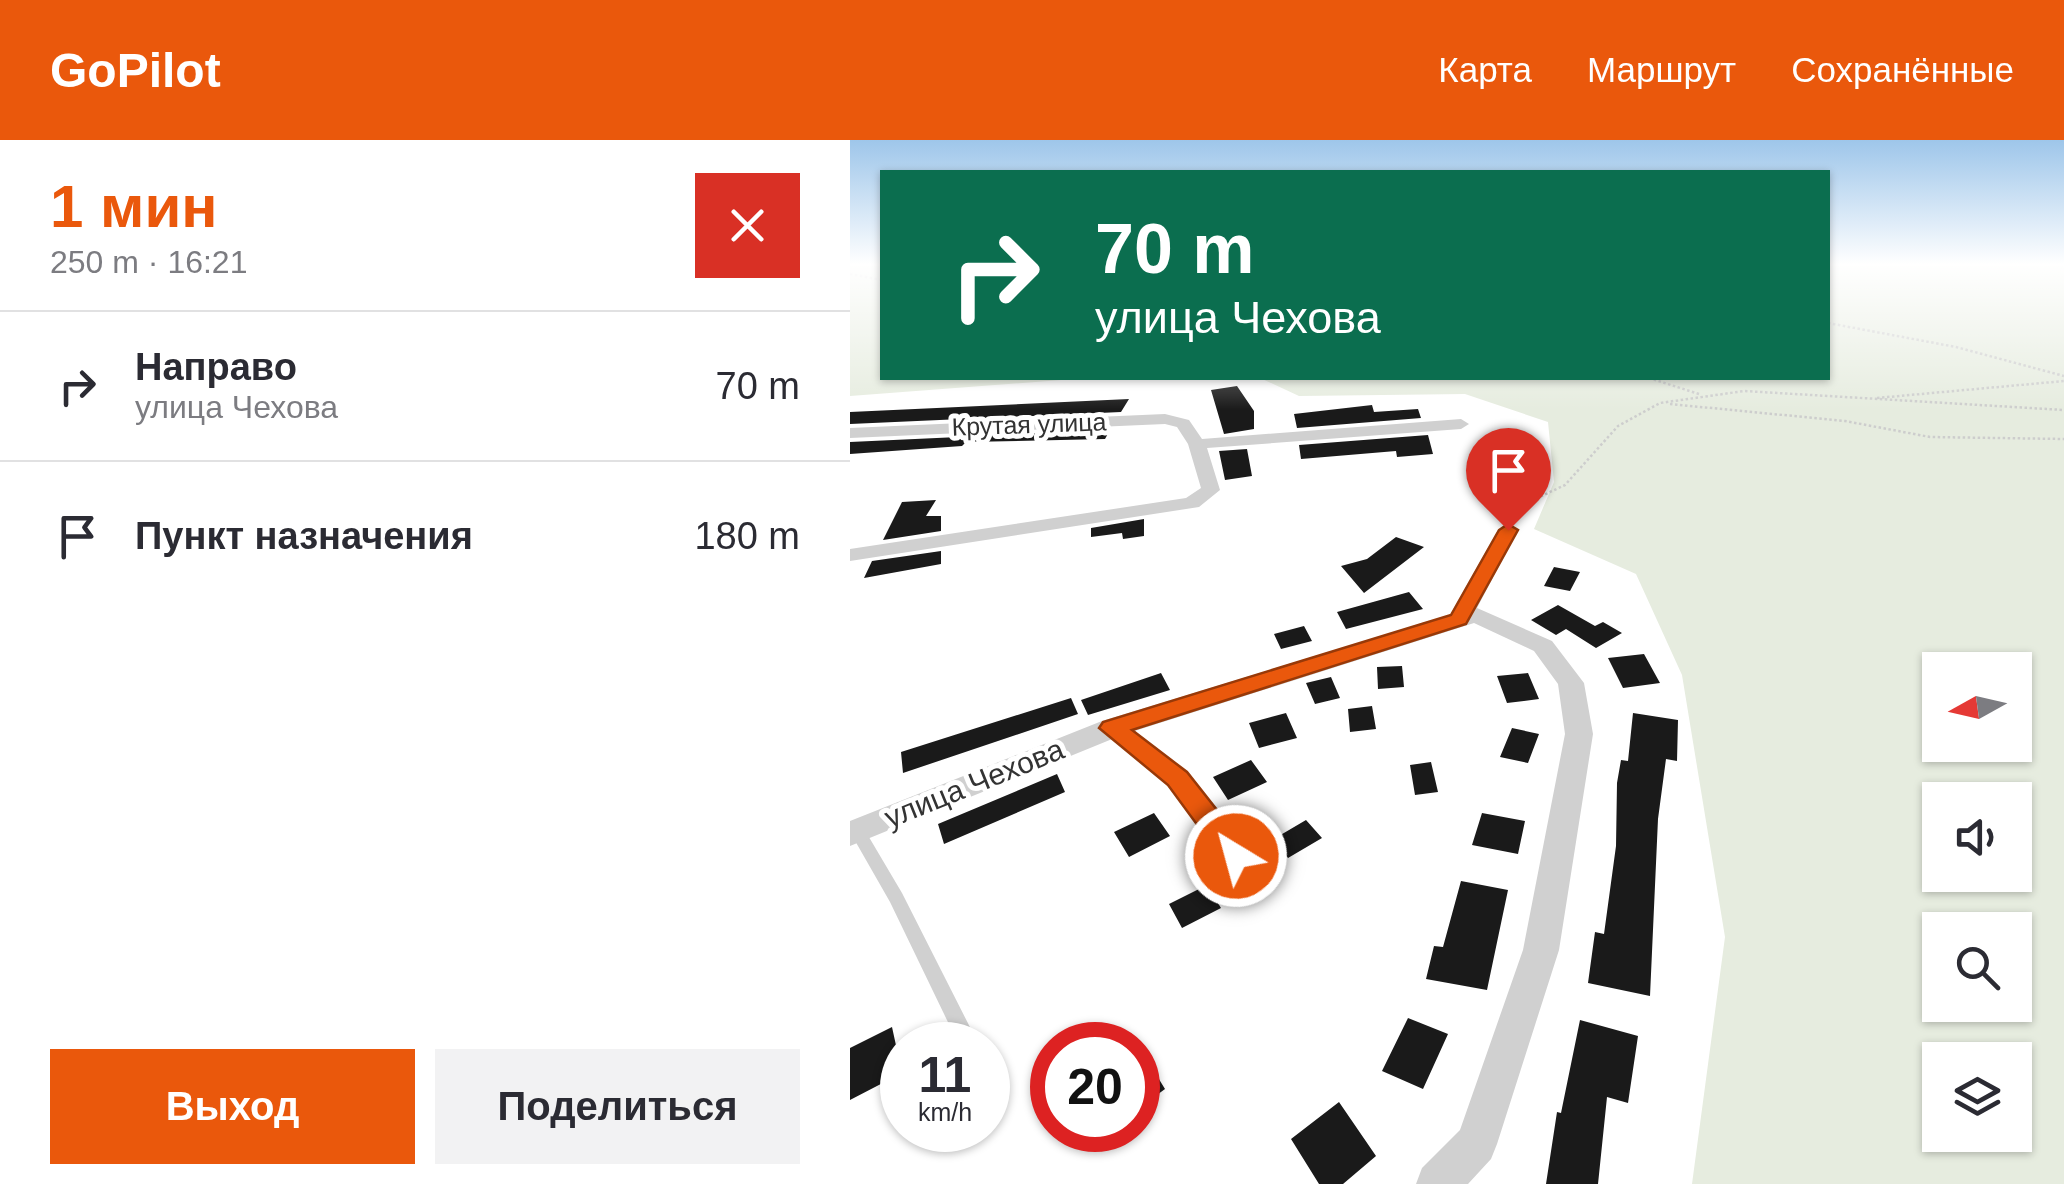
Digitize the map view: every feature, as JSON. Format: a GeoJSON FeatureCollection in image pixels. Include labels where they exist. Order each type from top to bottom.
{"type":"FeatureCollection","features":[{"type":"Feature","properties":{"kind":"street","name":"Крутая улица"},"geometry":{"type":"LineString","coordinates":[[850,433],[1165,419],[1184,423],[1197,444]]}},
{"type":"Feature","properties":{"kind":"street"},"geometry":{"type":"LineString","coordinates":[[850,555],[1192,502],[1211,490],[1197,444],[1460,424]]}},
{"type":"Feature","properties":{"kind":"street"},"geometry":{"type":"LineString","coordinates":[[1459,620],[1512,519]]}},
{"type":"Feature","properties":{"kind":"street"},"geometry":{"type":"LineString","coordinates":[[1438,1184],[1476,1144],[1540,950],[1579,734],[1572,683],[1543,646],[1476,614],[1459,620]]}},
{"type":"Feature","properties":{"kind":"street","name":"улица Чехова"},"geometry":{"type":"LineString","coordinates":[[853,832],[1112,728],[1459,620]]}},
{"type":"Feature","properties":{"kind":"lane"},"geometry":{"type":"LineString","coordinates":[[1112,728],[1178,778],[1256,882]]}},
{"type":"Feature","properties":{"kind":"lane"},"geometry":{"type":"LineString","coordinates":[[853,832],[896,898],[958,1022]]}},
{"type":"Feature","properties":{"kind":"path"},"geometry":{"type":"LineString","coordinates":[[1830,324],[1937,343],[2064,379]]}},
{"type":"Feature","properties":{"kind":"path"},"geometry":{"type":"LineString","coordinates":[[1862,400],[2064,379]]}},
{"type":"Feature","properties":{"kind":"path"},"geometry":{"type":"LineString","coordinates":[[1655,380],[1703,395]]}},
{"type":"Feature","properties":{"kind":"path"},"geometry":{"type":"LineString","coordinates":[[1512,519],[1565,485],[1618,426],[1660,403],[1744,392],[2064,410]]}},
{"type":"Feature","properties":{"kind":"path"},"geometry":{"type":"LineString","coordinates":[[1660,403],[1845,421],[1930,437],[2064,439]]}},
{"type":"Feature","properties":{"kind":"shaded area"},"geometry":{"type":"Polygon","coordinates":[[[850,313],[880,313],[880,380],[1061,380],[850,396],[850,313]]]}},
{"type":"Feature","properties":{"kind":"shaded area"},"geometry":{"type":"Polygon","coordinates":[[[1830,313],[2064,313],[2064,1184],[1692,1184],[1725,937],[1682,675],[1636,574],[1534,529],[1554,482],[1548,422],[1465,394],[1299,396],[1264,380],[1830,380],[1830,313]]]}},
{"type":"Feature","properties":{"kind":"building"},"geometry":{"type":"Polygon","coordinates":[[[1237,386],[1254,411],[1254,429],[1224,434],[1211,390],[1237,386]]]}},
{"type":"Feature","properties":{"kind":"building"},"geometry":{"type":"Polygon","coordinates":[[[1129,399],[1121,412],[850,424],[850,412],[1129,399]]]}},
{"type":"Feature","properties":{"kind":"building"},"geometry":{"type":"Polygon","coordinates":[[[1372,405],[1374,412],[1418,409],[1421,418],[1297,428],[1294,414],[1372,405]]]}},
{"type":"Feature","properties":{"kind":"building"},"geometry":{"type":"Polygon","coordinates":[[[1110,430],[1105,439],[966,442],[962,446],[850,454],[850,442],[1110,430]]]}},
{"type":"Feature","properties":{"kind":"building"},"geometry":{"type":"Polygon","coordinates":[[[1428,435],[1433,454],[1397,457],[1396,451],[1301,459],[1299,445],[1428,435]]]}},
{"type":"Feature","properties":{"kind":"building"},"geometry":{"type":"Polygon","coordinates":[[[1247,449],[1252,476],[1225,480],[1219,451],[1247,449]]]}},
{"type":"Feature","properties":{"kind":"building"},"geometry":{"type":"Polygon","coordinates":[[[936,500],[926,516],[941,516],[941,531],[883,540],[902,502],[936,500]]]}},
{"type":"Feature","properties":{"kind":"building"},"geometry":{"type":"Polygon","coordinates":[[[1144,519],[1144,536],[1123,539],[1122,533],[1091,537],[1091,528],[1144,519]]]}},
{"type":"Feature","properties":{"kind":"building"},"geometry":{"type":"Polygon","coordinates":[[[1396,537],[1424,547],[1364,593],[1341,566],[1367,559],[1396,537]]]}},
{"type":"Feature","properties":{"kind":"building"},"geometry":{"type":"Polygon","coordinates":[[[941,551],[941,564],[864,578],[872,561],[941,551]]]}},
{"type":"Feature","properties":{"kind":"building"},"geometry":{"type":"Polygon","coordinates":[[[1554,567],[1580,572],[1570,591],[1544,586],[1554,567]]]}},
{"type":"Feature","properties":{"kind":"building"},"geometry":{"type":"Polygon","coordinates":[[[1409,592],[1423,609],[1346,629],[1337,612],[1409,592]]]}},
{"type":"Feature","properties":{"kind":"building"},"geometry":{"type":"Polygon","coordinates":[[[1558,605],[1595,626],[1603,622],[1622,633],[1596,648],[1566,629],[1556,635],[1531,620],[1558,605]]]}},
{"type":"Feature","properties":{"kind":"building"},"geometry":{"type":"Polygon","coordinates":[[[1304,626],[1312,641],[1281,649],[1274,634],[1304,626]]]}},
{"type":"Feature","properties":{"kind":"building"},"geometry":{"type":"Polygon","coordinates":[[[1644,654],[1660,683],[1623,688],[1608,658],[1644,654]]]}},
{"type":"Feature","properties":{"kind":"building"},"geometry":{"type":"Polygon","coordinates":[[[1402,666],[1404,687],[1378,689],[1377,667],[1402,666]]]}},
{"type":"Feature","properties":{"kind":"building"},"geometry":{"type":"Polygon","coordinates":[[[1161,673],[1170,690],[1088,715],[1081,700],[1161,673]]]}},
{"type":"Feature","properties":{"kind":"building"},"geometry":{"type":"Polygon","coordinates":[[[1528,673],[1539,699],[1507,703],[1497,676],[1528,673]]]}},
{"type":"Feature","properties":{"kind":"building"},"geometry":{"type":"Polygon","coordinates":[[[1331,677],[1340,698],[1315,704],[1306,683],[1331,677]]]}},
{"type":"Feature","properties":{"kind":"building"},"geometry":{"type":"Polygon","coordinates":[[[1071,698],[1078,714],[903,773],[901,752],[1071,698]]]}},
{"type":"Feature","properties":{"kind":"building"},"geometry":{"type":"Polygon","coordinates":[[[1372,706],[1376,729],[1350,732],[1348,709],[1372,706]]]}},
{"type":"Feature","properties":{"kind":"building"},"geometry":{"type":"Polygon","coordinates":[[[1286,713],[1297,738],[1259,748],[1249,723],[1286,713]]]}},
{"type":"Feature","properties":{"kind":"building"},"geometry":{"type":"Polygon","coordinates":[[[1633,713],[1678,720],[1677,761],[1666,759],[1658,819],[1650,996],[1588,983],[1595,932],[1604,934],[1616,846],[1617,783],[1621,760],[1628,761],[1633,713]]]}},
{"type":"Feature","properties":{"kind":"building"},"geometry":{"type":"Polygon","coordinates":[[[1512,728],[1539,734],[1528,763],[1500,757],[1512,728]]]}},
{"type":"Feature","properties":{"kind":"building"},"geometry":{"type":"Polygon","coordinates":[[[1251,760],[1267,782],[1228,800],[1213,777],[1251,760]]]}},
{"type":"Feature","properties":{"kind":"building"},"geometry":{"type":"Polygon","coordinates":[[[1431,762],[1438,792],[1415,795],[1410,765],[1431,762]]]}},
{"type":"Feature","properties":{"kind":"building"},"geometry":{"type":"Polygon","coordinates":[[[1057,774],[1065,792],[944,844],[938,824],[1057,774]]]}},
{"type":"Feature","properties":{"kind":"building"},"geometry":{"type":"Polygon","coordinates":[[[1154,813],[1170,836],[1129,857],[1114,832],[1154,813]]]}},
{"type":"Feature","properties":{"kind":"building"},"geometry":{"type":"Polygon","coordinates":[[[1482,813],[1525,821],[1518,854],[1472,845],[1482,813]]]}},
{"type":"Feature","properties":{"kind":"building"},"geometry":{"type":"Polygon","coordinates":[[[1306,820],[1322,838],[1288,858],[1272,840],[1306,820]]]}},
{"type":"Feature","properties":{"kind":"building"},"geometry":{"type":"Polygon","coordinates":[[[1461,881],[1508,890],[1487,990],[1426,979],[1434,946],[1443,947],[1461,881]]]}},
{"type":"Feature","properties":{"kind":"building"},"geometry":{"type":"Polygon","coordinates":[[[1207,885],[1221,908],[1182,928],[1169,904],[1207,885]]]}},
{"type":"Feature","properties":{"kind":"building"},"geometry":{"type":"Polygon","coordinates":[[[1408,1018],[1448,1034],[1423,1089],[1382,1071],[1408,1018]]]}},
{"type":"Feature","properties":{"kind":"building"},"geometry":{"type":"Polygon","coordinates":[[[1580,1020],[1638,1036],[1628,1103],[1607,1097],[1598,1184],[1546,1184],[1557,1112],[1561,1113],[1580,1020]]]}},
{"type":"Feature","properties":{"kind":"building"},"geometry":{"type":"Polygon","coordinates":[[[880,1033],[880,1084],[850,1100],[850,1048],[880,1033]]]}},
{"type":"Feature","properties":{"kind":"building"},"geometry":{"type":"Polygon","coordinates":[[[1339,1102],[1376,1156],[1343,1184],[1319,1184],[1291,1139],[1339,1102]]]}},
{"type":"Feature","properties":{"kind":"route"},"geometry":{"type":"LineString","coordinates":[[1236,856],[1178,778],[1112,728],[1459,620],[1508,530]]}}]}
